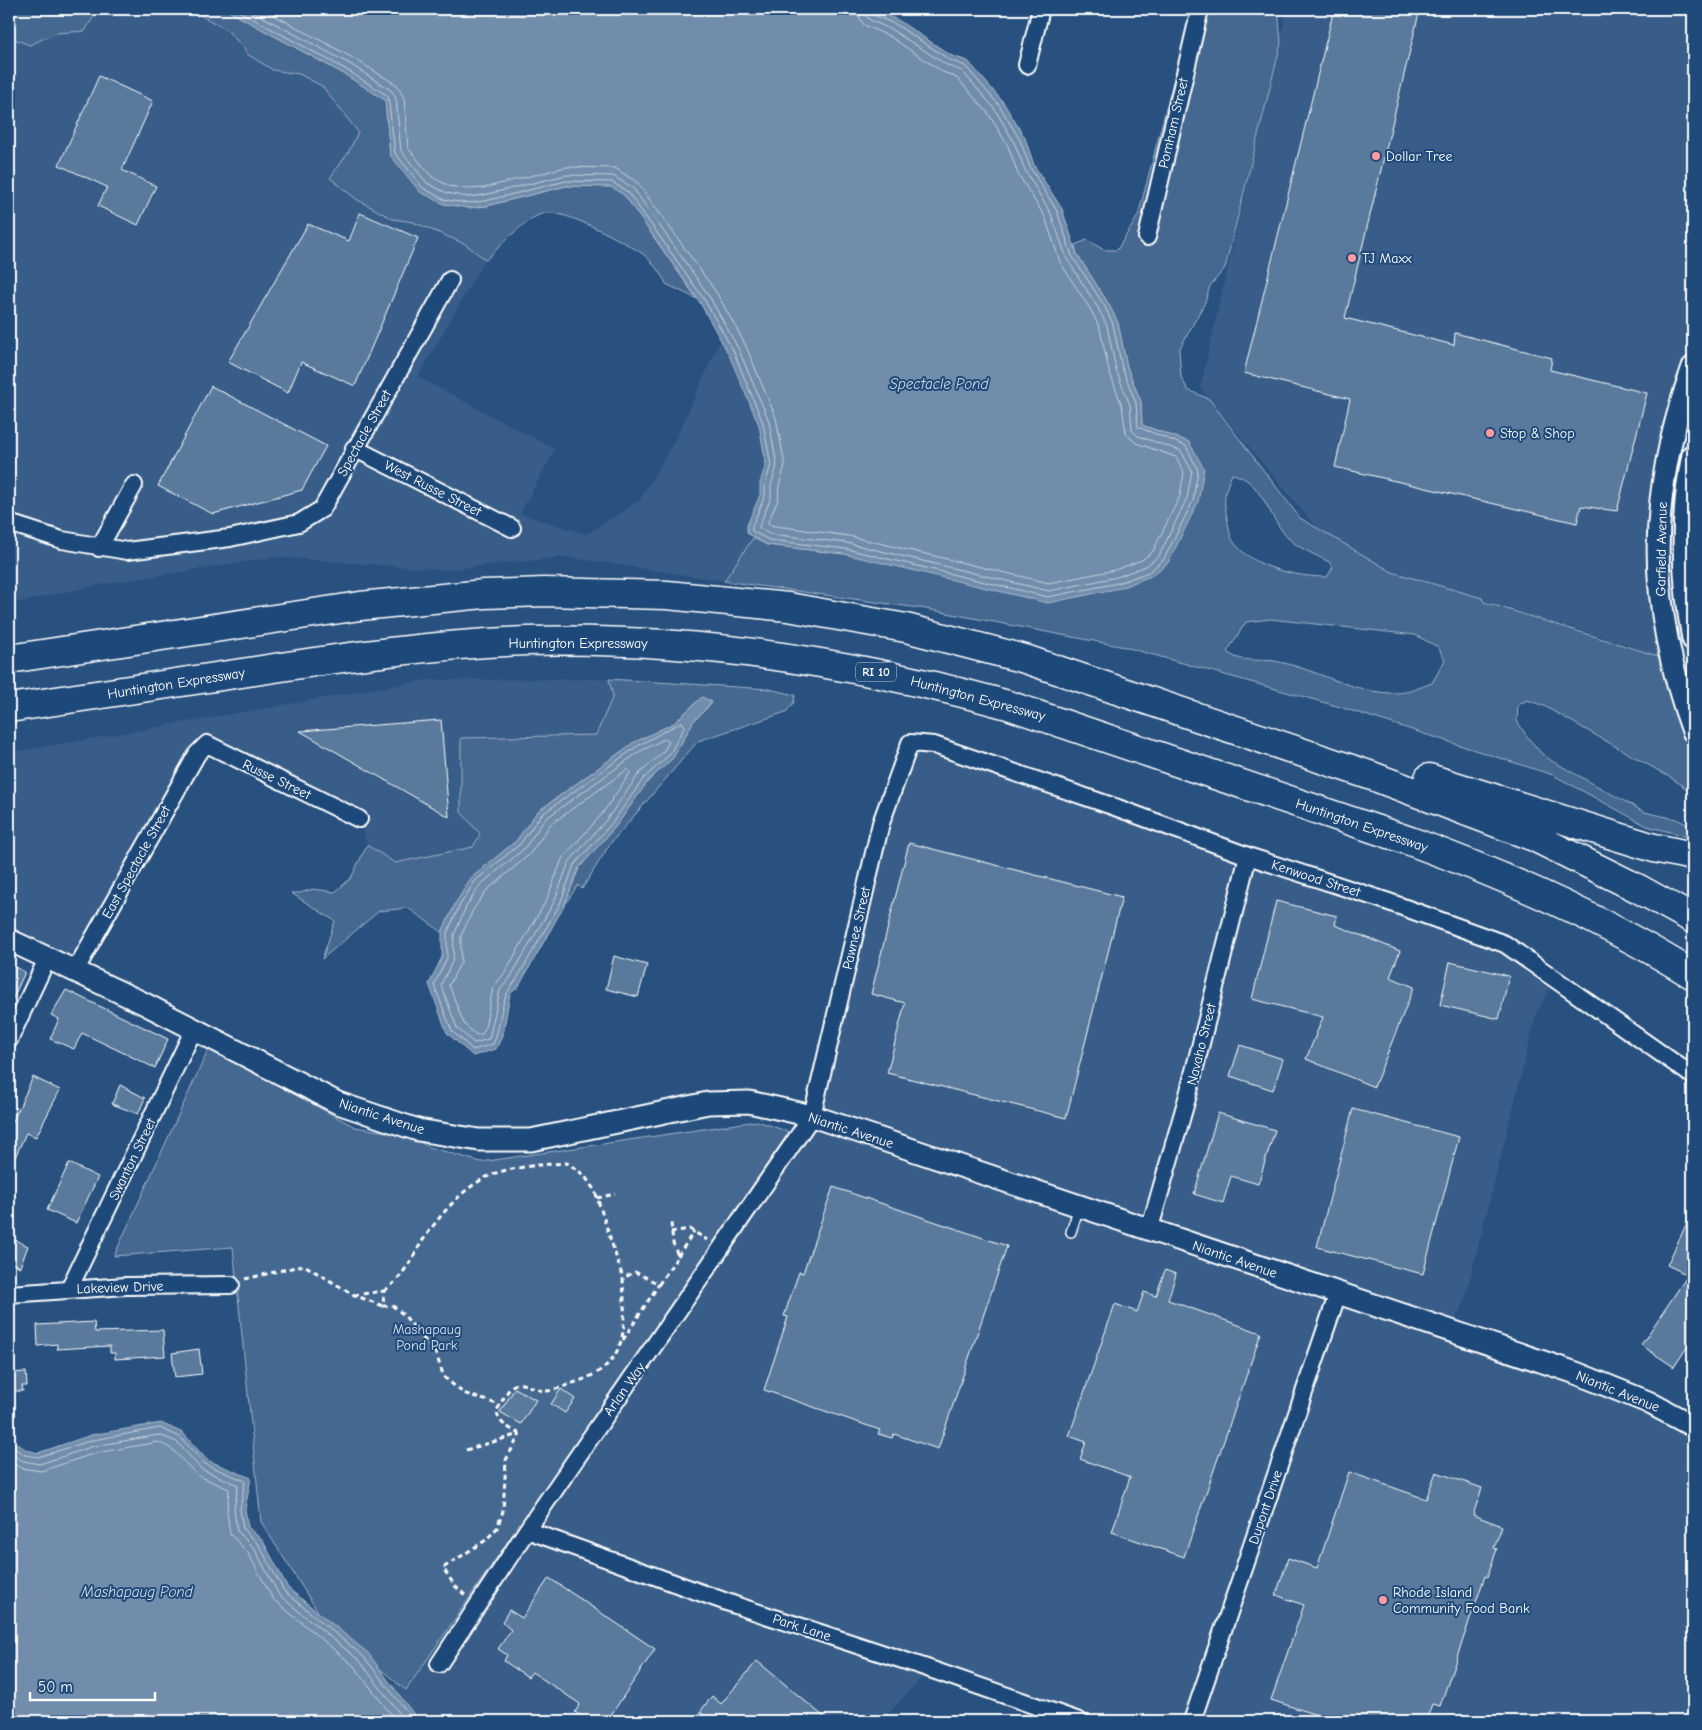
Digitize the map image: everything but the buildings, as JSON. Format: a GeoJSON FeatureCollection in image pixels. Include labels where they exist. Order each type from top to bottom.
{"type":"FeatureCollection","features":[{"type":"Feature","properties":{"kind":"highway"},"geometry":{"type":"LineString","coordinates":[[9,659],[321,611],[423,599],[544,592],[667,595],[788,607],[906,628],[1025,659],[1228,727],[1428,796],[1534,838],[1639,889],[1693,919]]}},
{"type":"Feature","properties":{"kind":"highway","name":"Huntington Expressway"},"geometry":{"type":"LineString","coordinates":[[9,708],[355,656],[468,644],[588,641],[649,643],[711,647],[830,663],[948,688],[1008,705],[1410,841],[1474,865],[1578,912],[1693,975]]}},
{"type":"Feature","properties":{"kind":"highway"},"geometry":{"type":"LineString","coordinates":[[1228,727],[1374,761],[1654,848],[1693,856]]}},
{"type":"Feature","properties":{"kind":"street"},"geometry":{"type":"LineString","coordinates":[[1027,64],[1041,9]]}},
{"type":"Feature","properties":{"kind":"street","name":"Pomham Street"},"geometry":{"type":"LineString","coordinates":[[1147,236],[1200,9]]}},
{"type":"Feature","properties":{"kind":"street","name":"Spectacle Street"},"geometry":{"type":"LineString","coordinates":[[9,524],[62,540],[99,548],[127,551],[239,536],[299,523],[322,509],[354,448],[450,280]]}},
{"type":"Feature","properties":{"kind":"street","name":"Garfield Avenue"},"geometry":{"type":"LineString","coordinates":[[1693,367],[1680,402],[1666,463],[1658,551],[1663,622],[1674,673],[1693,731]]}},
{"type":"Feature","properties":{"kind":"street","name":"West Russe Street"},"geometry":{"type":"LineString","coordinates":[[354,448],[512,528]]}},
{"type":"Feature","properties":{"kind":"street","name":"Garfield Avenue"},"geometry":{"type":"LineString","coordinates":[[1693,456],[1685,512],[1684,549],[1685,582],[1693,639]]}},
{"type":"Feature","properties":{"kind":"street"},"geometry":{"type":"LineString","coordinates":[[99,548],[134,485]]}},
{"type":"Feature","properties":{"kind":"street","name":"Kenwood Street"},"geometry":{"type":"LineString","coordinates":[[910,743],[934,745],[1505,944],[1693,1076]]}},
{"type":"Feature","properties":{"kind":"street","name":"Pawnee Street"},"geometry":{"type":"LineString","coordinates":[[812,1116],[881,823],[910,743]]}},
{"type":"Feature","properties":{"kind":"street","name":"Russe Street"},"geometry":{"type":"LineString","coordinates":[[197,754],[207,744],[359,819]]}},
{"type":"Feature","properties":{"kind":"street","name":"East Spectacle Street"},"geometry":{"type":"LineString","coordinates":[[75,971],[197,754]]}},
{"type":"Feature","properties":{"kind":"street","name":"Navaho Street"},"geometry":{"type":"LineString","coordinates":[[1150,1231],[1188,1095],[1248,856]]}},
{"type":"Feature","properties":{"kind":"street","name":"Niantic Avenue"},"geometry":{"type":"LineString","coordinates":[[9,940],[75,971],[338,1103],[418,1130],[479,1140],[531,1140],[708,1103],[749,1102],[812,1116],[1576,1373],[1648,1402],[1693,1426]]}},
{"type":"Feature","properties":{"kind":"street"},"geometry":{"type":"LineString","coordinates":[[9,1040],[47,959]]}},
{"type":"Feature","properties":{"kind":"street","name":"Swanton Street"},"geometry":{"type":"LineString","coordinates":[[69,1289],[194,1030]]}},
{"type":"Feature","properties":{"kind":"street","name":"Arlan Way"},"geometry":{"type":"LineString","coordinates":[[439,1664],[527,1530],[812,1116]]}},
{"type":"Feature","properties":{"kind":"street","name":"Lakeview Drive"},"geometry":{"type":"LineString","coordinates":[[9,1294],[126,1286],[238,1282]]}},
{"type":"Feature","properties":{"kind":"street","name":"Dupont Drive"},"geometry":{"type":"LineString","coordinates":[[1192,1721],[1338,1293]]}},
{"type":"Feature","properties":{"kind":"street","name":"Park Lane"},"geometry":{"type":"LineString","coordinates":[[527,1530],[735,1605],[924,1667],[1079,1721]]}},
{"type":"Feature","properties":{"kind":"lane"},"geometry":{"type":"LineString","coordinates":[[1071,1232],[1079,1207]]}},
{"type":"Feature","properties":{"kind":"path"},"geometry":{"type":"LineString","coordinates":[[354,1295],[384,1291],[398,1278],[435,1222],[462,1195],[492,1174],[534,1166],[567,1164],[590,1182],[623,1278],[622,1341]]}},
{"type":"Feature","properties":{"kind":"path"},"geometry":{"type":"LineString","coordinates":[[597,1198],[615,1194]]}},
{"type":"Feature","properties":{"kind":"path"},"geometry":{"type":"LineString","coordinates":[[671,1223],[678,1256]]}},
{"type":"Feature","properties":{"kind":"path"},"geometry":{"type":"LineString","coordinates":[[672,1232],[681,1229],[694,1231],[720,1249]]}},
{"type":"Feature","properties":{"kind":"path"},"geometry":{"type":"LineString","coordinates":[[520,1434],[500,1422],[497,1414],[500,1405],[515,1384],[546,1391],[597,1373],[608,1366],[616,1356],[622,1341],[694,1231]]}},
{"type":"Feature","properties":{"kind":"path"},"geometry":{"type":"LineString","coordinates":[[238,1282],[304,1265],[354,1295],[383,1306],[393,1306],[404,1315],[436,1354],[444,1377],[463,1393],[500,1405]]}},
{"type":"Feature","properties":{"kind":"path"},"geometry":{"type":"LineString","coordinates":[[623,1278],[635,1272],[659,1284]]}},
{"type":"Feature","properties":{"kind":"path"},"geometry":{"type":"LineString","coordinates":[[383,1306],[384,1291]]}},
{"type":"Feature","properties":{"kind":"path"},"geometry":{"type":"LineString","coordinates":[[466,1450],[520,1434]]}},
{"type":"Feature","properties":{"kind":"path"},"geometry":{"type":"LineString","coordinates":[[477,1606],[455,1586],[443,1568],[486,1540],[497,1528],[503,1511],[506,1460],[520,1434]]}},
{"type":"Feature","properties":{"kind":"shaded area"},"geometry":{"type":"Polygon","coordinates":[[[98,9],[191,10],[227,30],[244,48],[247,54],[273,70],[299,74],[322,86],[358,132],[348,153],[330,177],[393,219],[413,222],[465,244],[485,259],[418,377],[555,449],[520,514],[587,534],[639,501],[676,438],[721,339],[759,425],[766,464],[760,483],[760,495],[747,525],[747,533],[753,538],[724,581],[566,557],[444,570],[276,557],[104,584],[9,604],[9,37],[30,45],[55,33],[85,31],[98,9]]]}},
{"type":"Feature","properties":{"kind":"shaded area"},"geometry":{"type":"Polygon","coordinates":[[[1287,9],[1693,9],[1693,680],[1629,645],[1342,558],[1200,388],[1287,9]]]}},
{"type":"Feature","properties":{"kind":"shaded area"},"geometry":{"type":"Polygon","coordinates":[[[609,679],[613,696],[596,735],[462,738],[461,812],[480,834],[473,847],[395,863],[367,845],[361,824],[207,744],[79,974],[9,941],[9,753],[426,680],[609,679]]]}},
{"type":"Feature","properties":{"kind":"shaded area"},"geometry":{"type":"Polygon","coordinates":[[[919,743],[1474,933],[1555,979],[1537,1012],[1466,1295],[1451,1330],[1693,1430],[1693,1721],[1065,1721],[932,1666],[882,1721],[423,1721],[415,1716],[392,1685],[414,1670],[499,1539],[530,1529],[810,1121],[879,832],[919,743]]]}},
{"type":"Feature","properties":{"kind":"green space"},"geometry":{"type":"Polygon","coordinates":[[[9,9],[98,9],[85,31],[55,33],[30,45],[9,37],[9,9]]]}},
{"type":"Feature","properties":{"kind":"green space"},"geometry":{"type":"Polygon","coordinates":[[[157,9],[225,9],[344,74],[385,100],[390,155],[468,208],[487,206],[566,186],[612,187],[625,196],[697,299],[666,284],[656,268],[643,254],[610,235],[567,216],[555,213],[538,215],[522,225],[486,260],[465,244],[413,222],[393,219],[356,199],[330,178],[348,153],[358,132],[322,86],[299,74],[273,70],[247,54],[244,48],[227,30],[191,10],[157,9]]]}},
{"type":"Feature","properties":{"kind":"green space"},"geometry":{"type":"Polygon","coordinates":[[[1192,9],[1278,9],[1281,43],[1225,268],[1210,286],[1205,302],[1179,350],[1181,377],[1188,390],[1209,399],[1300,518],[1392,572],[1482,598],[1484,602],[1677,662],[1693,711],[1693,798],[1682,785],[1668,776],[1544,706],[1527,700],[1518,705],[1517,721],[1541,753],[1552,761],[1644,812],[1676,819],[1693,827],[1693,838],[1647,826],[1553,775],[1340,707],[1125,647],[926,609],[724,581],[753,538],[767,545],[845,554],[945,576],[1189,442],[1142,425],[1141,402],[1127,367],[1118,323],[1108,303],[1077,254],[1075,245],[1087,240],[1104,250],[1117,250],[1138,216],[1192,9]],[[1232,474],[1227,486],[1225,506],[1231,536],[1241,550],[1251,558],[1275,569],[1315,577],[1327,577],[1333,567],[1329,562],[1292,542],[1281,530],[1258,491],[1251,483],[1242,477],[1232,474]],[[1270,619],[1246,622],[1227,652],[1243,659],[1289,664],[1365,689],[1396,693],[1410,691],[1432,683],[1445,660],[1438,647],[1415,635],[1270,619]]]}},
{"type":"Feature","properties":{"kind":"green space"},"geometry":{"type":"Polygon","coordinates":[[[609,679],[769,689],[795,695],[794,702],[786,712],[698,741],[610,844],[582,889],[578,885],[564,906],[579,868],[616,826],[648,781],[673,758],[693,722],[712,703],[702,697],[674,723],[633,743],[537,812],[516,841],[471,878],[442,932],[408,908],[379,911],[322,959],[335,921],[291,893],[300,893],[313,889],[335,892],[351,878],[367,845],[395,863],[473,847],[480,834],[461,812],[461,738],[596,735],[613,696],[609,679]]]}},
{"type":"Feature","properties":{"kind":"green space","name":"Mashapaug Pond Park"},"geometry":{"type":"Polygon","coordinates":[[[209,1048],[355,1127],[407,1135],[429,1147],[481,1162],[757,1121],[789,1132],[406,1690],[327,1626],[261,1522],[233,1247],[114,1256],[209,1048]]]}},
{"type":"Feature","properties":{"kind":"water","name":"Spectacle Pond"},"geometry":{"type":"Polygon","coordinates":[[[225,9],[870,9],[898,20],[952,56],[968,61],[1003,102],[1025,138],[1034,165],[1062,209],[1077,254],[1108,303],[1118,323],[1127,367],[1141,402],[1142,425],[1189,442],[1204,469],[1198,502],[1168,563],[1151,576],[1120,588],[1048,603],[845,554],[767,545],[747,533],[747,525],[760,495],[760,483],[766,464],[759,425],[728,353],[699,301],[625,196],[612,187],[566,186],[486,206],[468,208],[444,204],[420,192],[390,155],[385,100],[344,74],[225,9]]]}},
{"type":"Feature","properties":{"kind":"water"},"geometry":{"type":"Polygon","coordinates":[[[702,697],[712,702],[693,722],[673,758],[648,781],[616,826],[579,868],[564,906],[519,986],[510,994],[503,1034],[496,1049],[473,1056],[447,1033],[429,984],[442,957],[442,932],[455,904],[471,878],[516,841],[537,812],[633,743],[674,723],[702,697]]]}},
{"type":"Feature","properties":{"kind":"water","name":"Mashapaug Pond"},"geometry":{"type":"Polygon","coordinates":[[[161,1423],[183,1433],[207,1460],[251,1478],[245,1509],[248,1527],[263,1541],[288,1588],[368,1653],[415,1716],[423,1721],[9,1721],[9,1439],[27,1450],[38,1453],[91,1435],[161,1423]]]}},
{"type":"Feature","properties":{"kind":"place","name":"Dollar Tree"},"geometry":{"type":"Point","coordinates":[1376,156]}},
{"type":"Feature","properties":{"kind":"place","name":"TJ Maxx"},"geometry":{"type":"Point","coordinates":[1352,258]}},
{"type":"Feature","properties":{"kind":"place","name":"Stop & Shop"},"geometry":{"type":"Point","coordinates":[1490,433]}},
{"type":"Feature","properties":{"kind":"place","name":"Rhode Island Community Food Bank"},"geometry":{"type":"Point","coordinates":[1383,1600]}}]}
